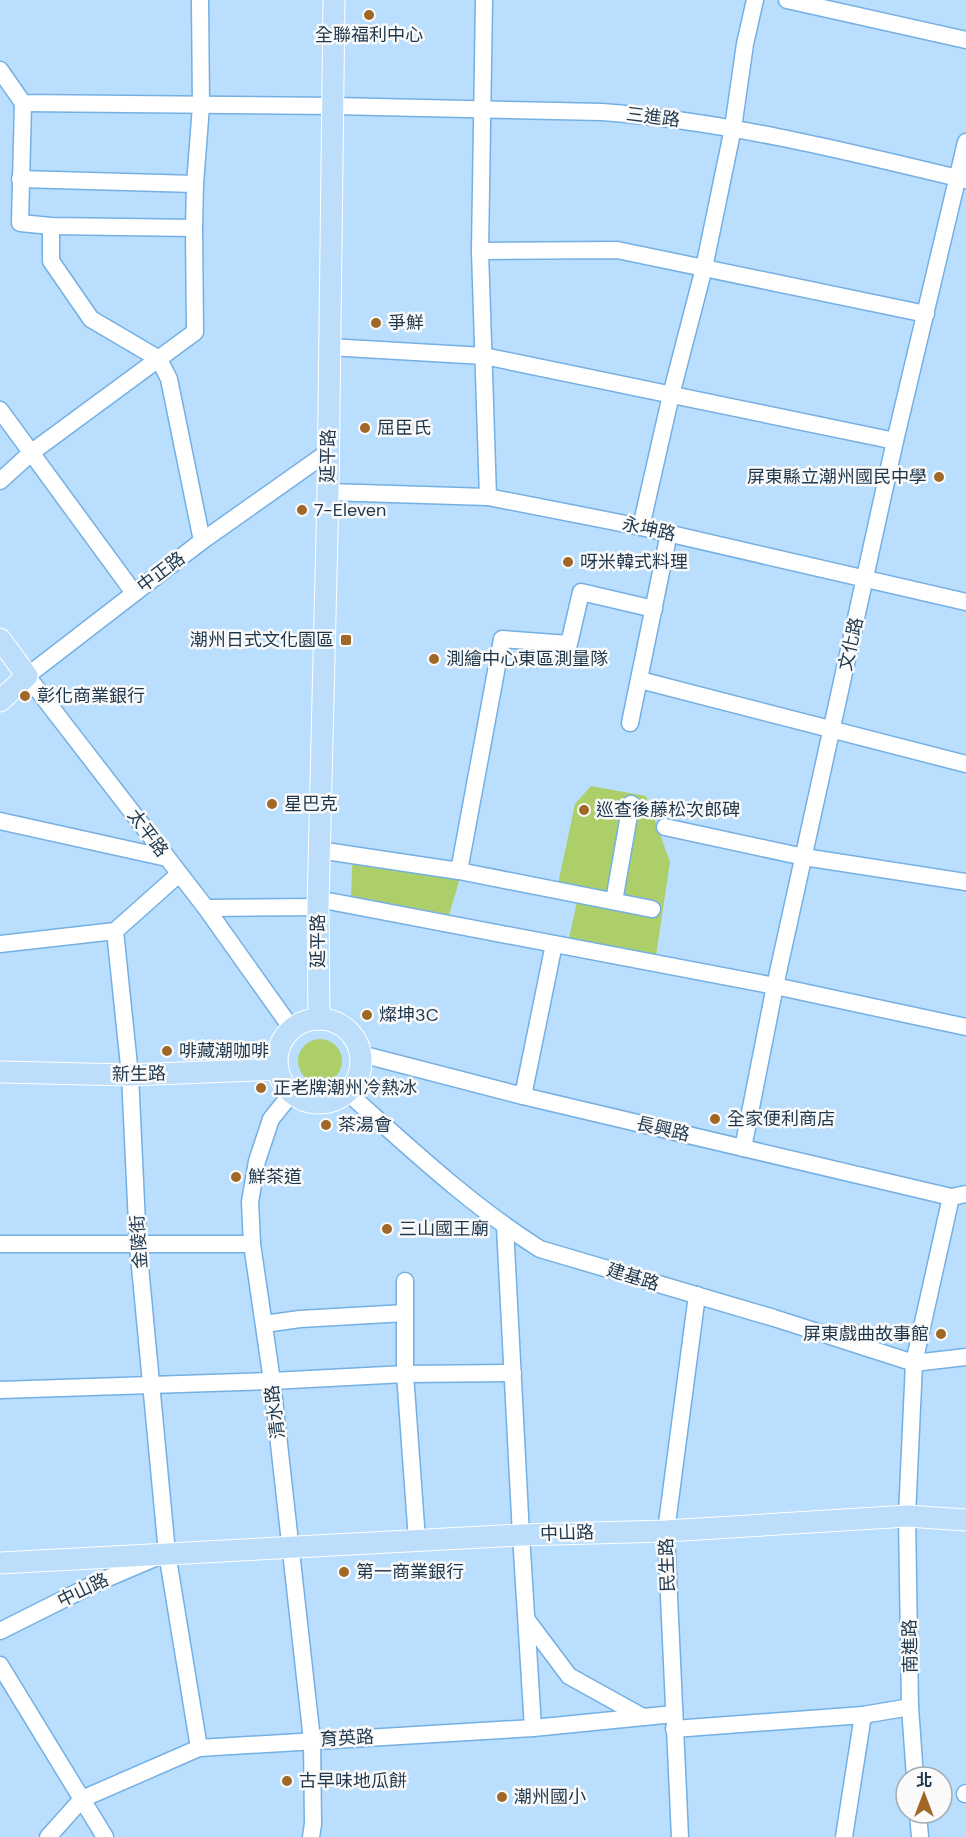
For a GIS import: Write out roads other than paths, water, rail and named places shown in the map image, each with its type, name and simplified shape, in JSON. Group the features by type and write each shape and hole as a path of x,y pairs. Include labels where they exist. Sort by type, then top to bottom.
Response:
{"main road":[{"name":"延平路","path":"319,1019 318,903 328,452 334,0"},
{"name":"太平路","path":"0,639 27,676"},
{"name":"中正路","path":"0,701 27,676"},
{"path":"319,1019 340,1025 350,1032 361,1054 361,1068 356,1082 348,1093 326,1103 302,1100 292,1093 283,1082 278,1069 281,1044 292,1029 307,1021 319,1019"},
{"name":"新生路","path":"0,1072 130,1075 278,1069"},
{"name":"中山路","path":"0,1563 907,1516 966,1520"}],"street":[{"path":"0,481 32,453 195,332 195,184 201,105 200,0"},
{"path":"484,0 480,251 488,497"},
{"path":"641,527 671,395 704,268 733,128 745,45 756,0"},
{"path":"787,0 966,40"},
{"path":"0,70 23,103 20,223 51,226 194,228"},
{"name":"三進路","path":"23,103 334,106 602,112 641,115 733,128 962,179"},
{"name":"文化路","path":"743,1148 775,986 895,441 962,179 966,141"},
{"path":"20,179 195,184"},
{"path":"51,226 51,261 91,318 159,359 169,379 202,541"},
{"path":"480,251 617,250 926,314"},
{"path":"329,348 484,356 895,441"},
{"path":"0,410 134,593"},
{"name":"中正路","path":"27,676 202,541 328,452"},
{"name":"永坤路","path":"327,492 488,497 669,533 966,602"},
{"path":"630,723 669,533"},
{"path":"459,871 502,639 569,644 581,592 654,609"},
{"name":"太平路","path":"27,676 206,908 292,1029"},
{"path":"640,680 966,764"},
{"path":"614,901 631,804"},
{"path":"0,821 167,858"},
{"path":"665,827 804,857 966,882"},
{"path":"320,850 459,871 652,909"},
{"path":"0,945 115,931 179,874"},
{"path":"206,908 318,903 554,944 775,986 966,1027"},
{"name":"金陵街","path":"115,931 130,1075 138,1245 153,1385 167,1553 199,1748"},
{"path":"522,1096 554,944"},
{"name":"長興路","path":"361,1054 522,1096 958,1195"},
{"name":"清水路","path":"292,1093 271,1119 257,1161 250,1202 252,1244 272,1381 312,1740 313,1824 311,1837"},
{"name":"建基路","path":"348,1093 505,1227 540,1249 914,1363 966,1357"},
{"name":"南進路","path":"914,1765 910,1707 907,1516 914,1363 958,1195"},
{"path":"505,1227 533,1728"},
{"path":"0,1244 252,1244"},
{"path":"405,1281 405,1374 417,1540"},
{"name":"民生路","path":"680,1837 666,1530 697,1295"},
{"path":"264,1324 300,1319 405,1313"},
{"path":"0,1390 405,1374 513,1373"},
{"name":"中山路","path":"0,1631 93,1584 167,1553"},
{"path":"528,1620 569,1676 643,1717"},
{"path":"0,1665 105,1837"},
{"name":"育英路","path":"48,1837 82,1799 199,1748 533,1728 643,1717 674,1721 863,1715 910,1707"},
{"path":"844,1837 863,1715"}],"place":[{"name":"全聯福利中心","path":"369,15"},
{"name":"爭鮮","path":"376,323"},
{"name":"屈臣氏","path":"365,428"},
{"name":"屏東縣立潮州國民中學","path":"939,477"},
{"name":"7-Eleven","path":"302,510"},
{"name":"呀米韓式料理","path":"568,562"},
{"name":"潮州日式文化園區","path":"346,640"},
{"name":"測繪中心東區測量隊","path":"434,659"},
{"name":"彰化商業銀行","path":"25,696"},
{"name":"星巴克","path":"272,804"},
{"name":"巡查後藤松次郎碑","path":"584,810"},
{"name":"燦坤3C","path":"367,1015"},
{"name":"啡藏潮咖啡","path":"167,1051"},
{"name":"正老牌潮州冷熱冰","path":"261,1088"},
{"name":"全家便利商店","path":"715,1119"},
{"name":"茶湯會","path":"326,1125"},
{"name":"鮮茶道","path":"236,1177"},
{"name":"三山國王廟","path":"387,1229"},
{"name":"屏東戲曲故事館","path":"941,1334"},
{"name":"第一商業銀行","path":"344,1572"},
{"name":"古早味地瓜餅","path":"287,1781"},
{"name":"潮州國小","path":"502,1797"}]}
